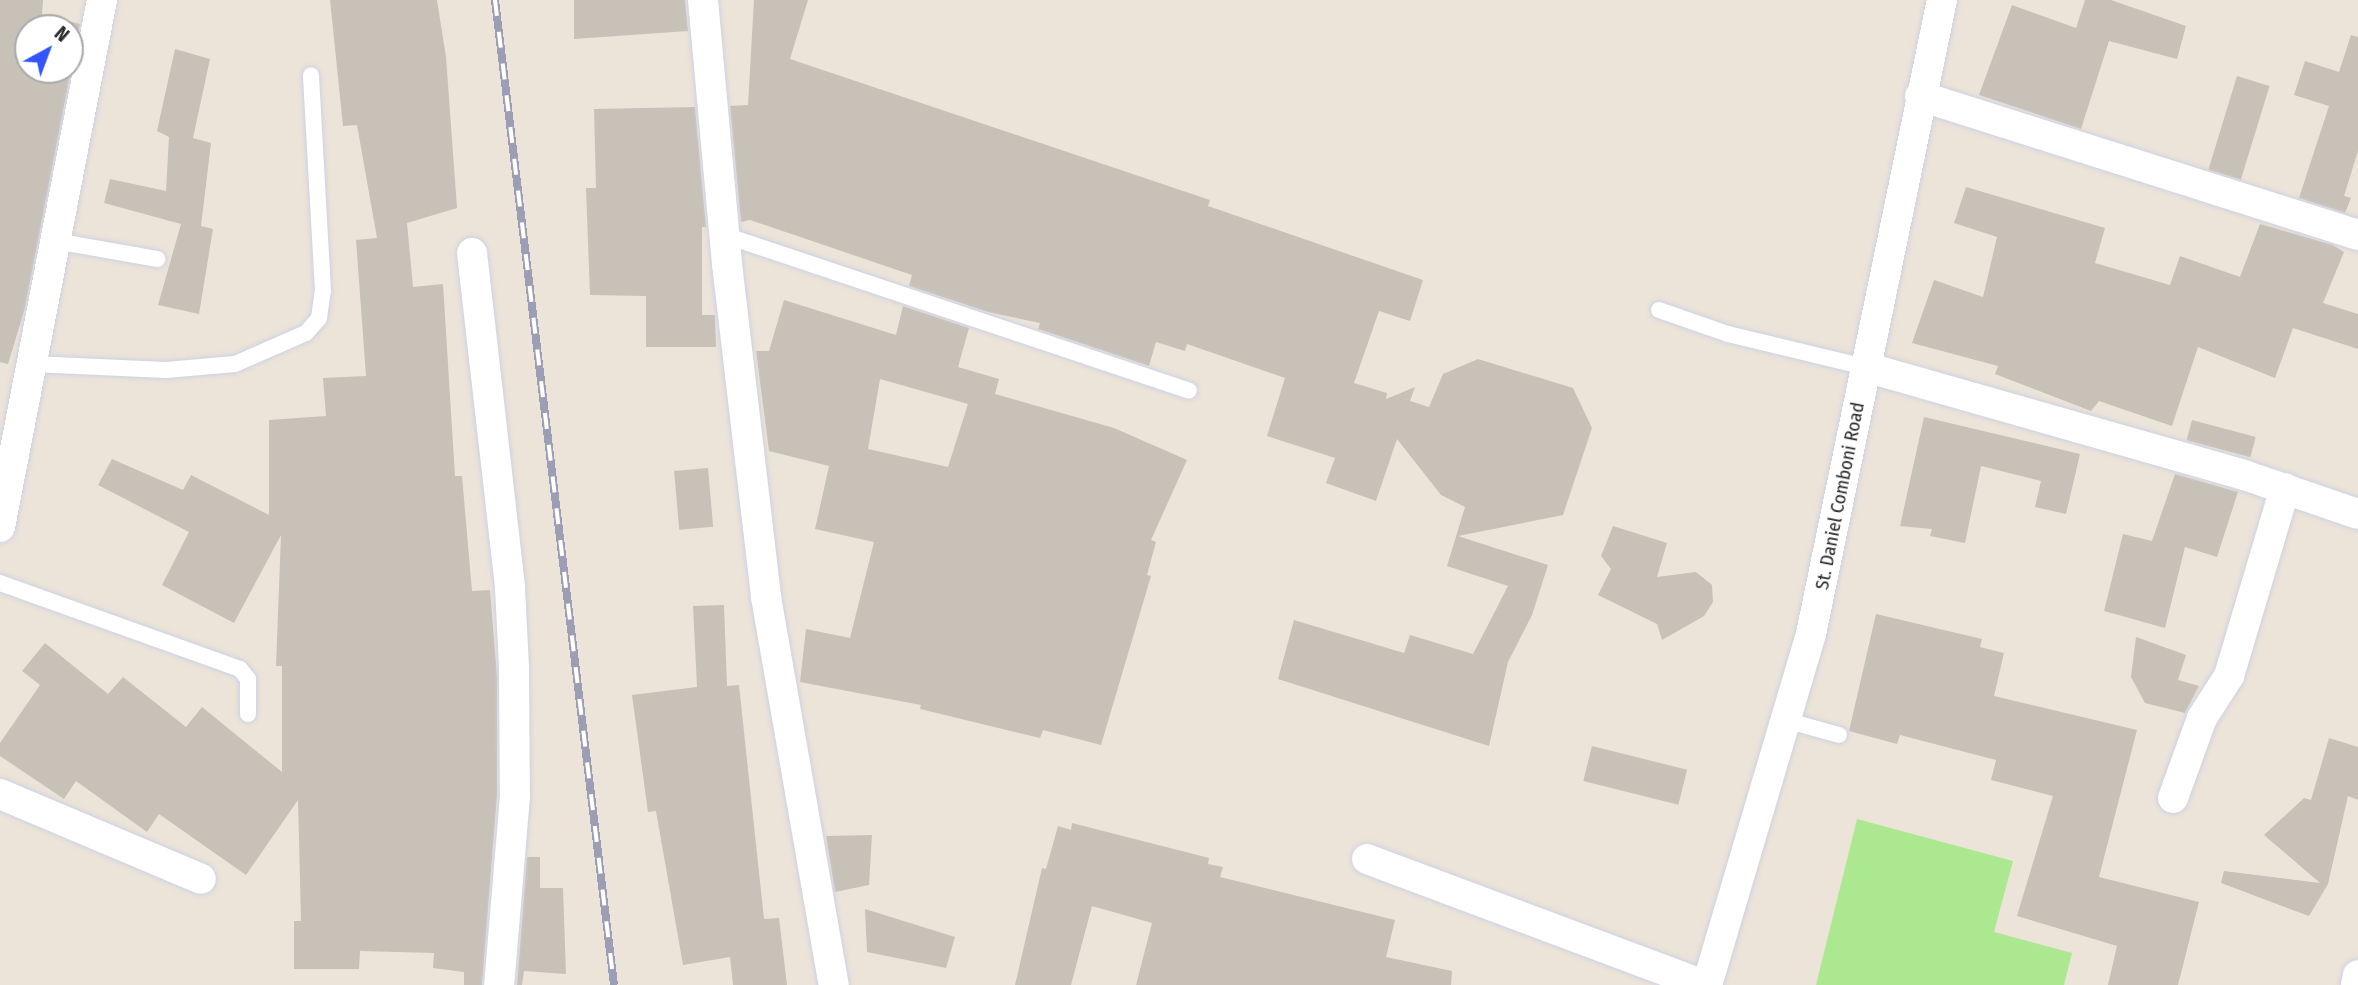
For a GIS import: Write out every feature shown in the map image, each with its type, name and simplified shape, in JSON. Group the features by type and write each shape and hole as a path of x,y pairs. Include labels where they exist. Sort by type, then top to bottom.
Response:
{"street":[{"path":"0,527 102,0"},
{"path":"703,0 766,597 834,985"},
{"name":"St. Daniel Comboni Road","path":"1706,985 1811,634 1920,96 1942,0"},
{"path":"1920,96 2358,235"},
{"path":"472,253 510,588 514,668 515,796 499,985"},
{"path":"1865,367 2285,488 2358,514"},
{"path":"2173,798 2202,718 2229,676 2285,488"},
{"path":"0,794 201,879"},
{"path":"1367,859 1706,985"},
{"path":"2356,985 2358,975"}],"lane":[{"path":"32,364 166,370 235,364 306,333 319,318 323,292 311,75"},
{"path":"727,236 1189,391"},
{"path":"55,241 157,260"},
{"path":"1660,310 1728,334 1865,367"},
{"path":"0,583 240,669 248,679 248,714"},
{"path":"1785,720 1839,735"}],"green space":[{"path":"1857,819 2013,861 1994,932 2072,953 2064,985 1816,985"}],"building":[{"path":"0,0 43,0 42,14 14,14 14,84 68,84 25,308 8,364 0,362"},
{"path":"330,0 437,0 446,57 457,208 407,223 413,287 443,284 455,476 462,476 472,591 490,590 497,677 497,795 482,985 464,985 464,972 433,968 434,953 360,951 359,969 294,969 294,921 301,921 298,800 246,875 159,814 147,832 76,781 64,799 0,756 0,743 40,685 22,671 45,643 108,694 123,677 186,727 202,707 282,772 282,666 276,666 281,535 234,623 162,585 189,532 98,485 112,459 183,490 191,475 269,515 269,420 326,416 323,378 366,376 356,240 377,238 357,125 343,126"},
{"path":"574,0 685,0 688,31 574,39"},
{"path":"754,0 808,0 790,59 1210,200 1208,206 1423,280 1410,321 1379,311 1354,383 1387,393 1386,399 1415,387 1410,401 1429,407 1443,374 1478,359 1573,388 1592,428 1563,515 1458,536 1548,565 1532,615 1508,662 1489,746 1278,679 1294,620 1404,653 1410,635 1473,654 1508,586 1447,566 1465,507 1441,495 1397,439 1376,501 1326,483 1335,458 1267,436 1285,378 1187,344 1185,351 1156,342 1149,366 1038,329 1040,323 988,312 909,286 912,275 750,220 741,222 730,106 748,105"},
{"path":"2085,0 2111,0 2186,26 2177,59 2109,41 2081,129 1979,95 2012,5 2076,28"},
{"path":"2351,35 2358,37 2358,151 2344,196 2351,198 2345,213 2299,198 2329,106 2294,95 2305,61 2339,72"},
{"path":"175,49 210,59 193,138 211,143 201,226 213,229 199,314 158,305 181,224 104,203 110,179 166,191 169,137 157,131"},
{"path":"2237,76 2270,86 2241,180 2208,170"},
{"path":"695,107 706,227 702,227 702,315 715,315 716,347 646,347 646,296 590,295 586,188 596,188 594,109"},
{"path":"1966,187 2105,228 2095,263 2170,285 2180,256 2240,277 2260,224 2333,245 2344,252 2323,303 2358,314 2358,349 2293,328 2275,378 2198,347 2172,426 2099,401 2091,411 1995,374 1998,366 1912,343 1934,280 1983,297 1997,237 1954,223"},
{"path":"784,300 896,335 903,306 969,328 958,367 999,379 995,394 1114,428 1187,460 1151,540 1156,542 1147,575 1151,576 1101,745 1043,730 1040,738 920,709 921,705 800,682 806,629 850,638 874,542 815,529 829,466 769,451 756,351 769,351","holes":["880,379 968,404 948,467 868,449"]},
{"path":"1924,417 2080,454 2066,514 2035,507 2041,481 1981,466 1965,543 1930,536 1932,529 1900,526"},
{"path":"2192,420 2256,437 2250,457 2187,440"},
{"path":"708,468 713,527 679,530 674,471"},
{"path":"2175,474 2238,492 2217,557 2185,547 2165,628 2104,611 2123,534 2152,541"},
{"path":"1613,526 1667,543 1657,577 1696,572 1712,585 1713,602 1704,616 1662,640 1657,624 1598,595 1611,569 1601,556"},
{"path":"724,605 727,686 739,685 764,919 779,918 787,985 733,985 730,957 683,965 656,811 648,812 632,695 697,687 693,606"},
{"path":"1876,614 1982,639 1980,647 2004,653 1994,696 2137,730 2099,877 2199,902 2178,985 2108,985 2117,946 2017,916 2053,796 1991,780 1996,760 1900,735 1897,744 1849,731"},
{"path":"2136,637 2186,655 2178,680 2199,686 2185,713 2145,703 2131,677"},
{"path":"2329,738 2358,747 2358,800 2348,796 2328,884 2309,916 2221,883 2224,871 2320,883 2264,835 2304,798 2311,800"},
{"path":"1592,746 1687,770 1678,805 1583,781"},
{"path":"1072,823 1209,858 1208,864 1223,867 1220,877 1395,920 1386,957 1452,971 1451,985 1136,985 1152,923 1092,906 1071,985 1015,985 1042,868 1046,869 1058,826 1071,830"},
{"path":"872,835 869,885 835,892 826,836"},
{"path":"527,857 540,857 540,888 563,888 566,974 524,971 522,985 517,985"},
{"path":"865,909 955,937 946,968 867,952"}],"railway":[{"path":"495,0 614,985"}]}
